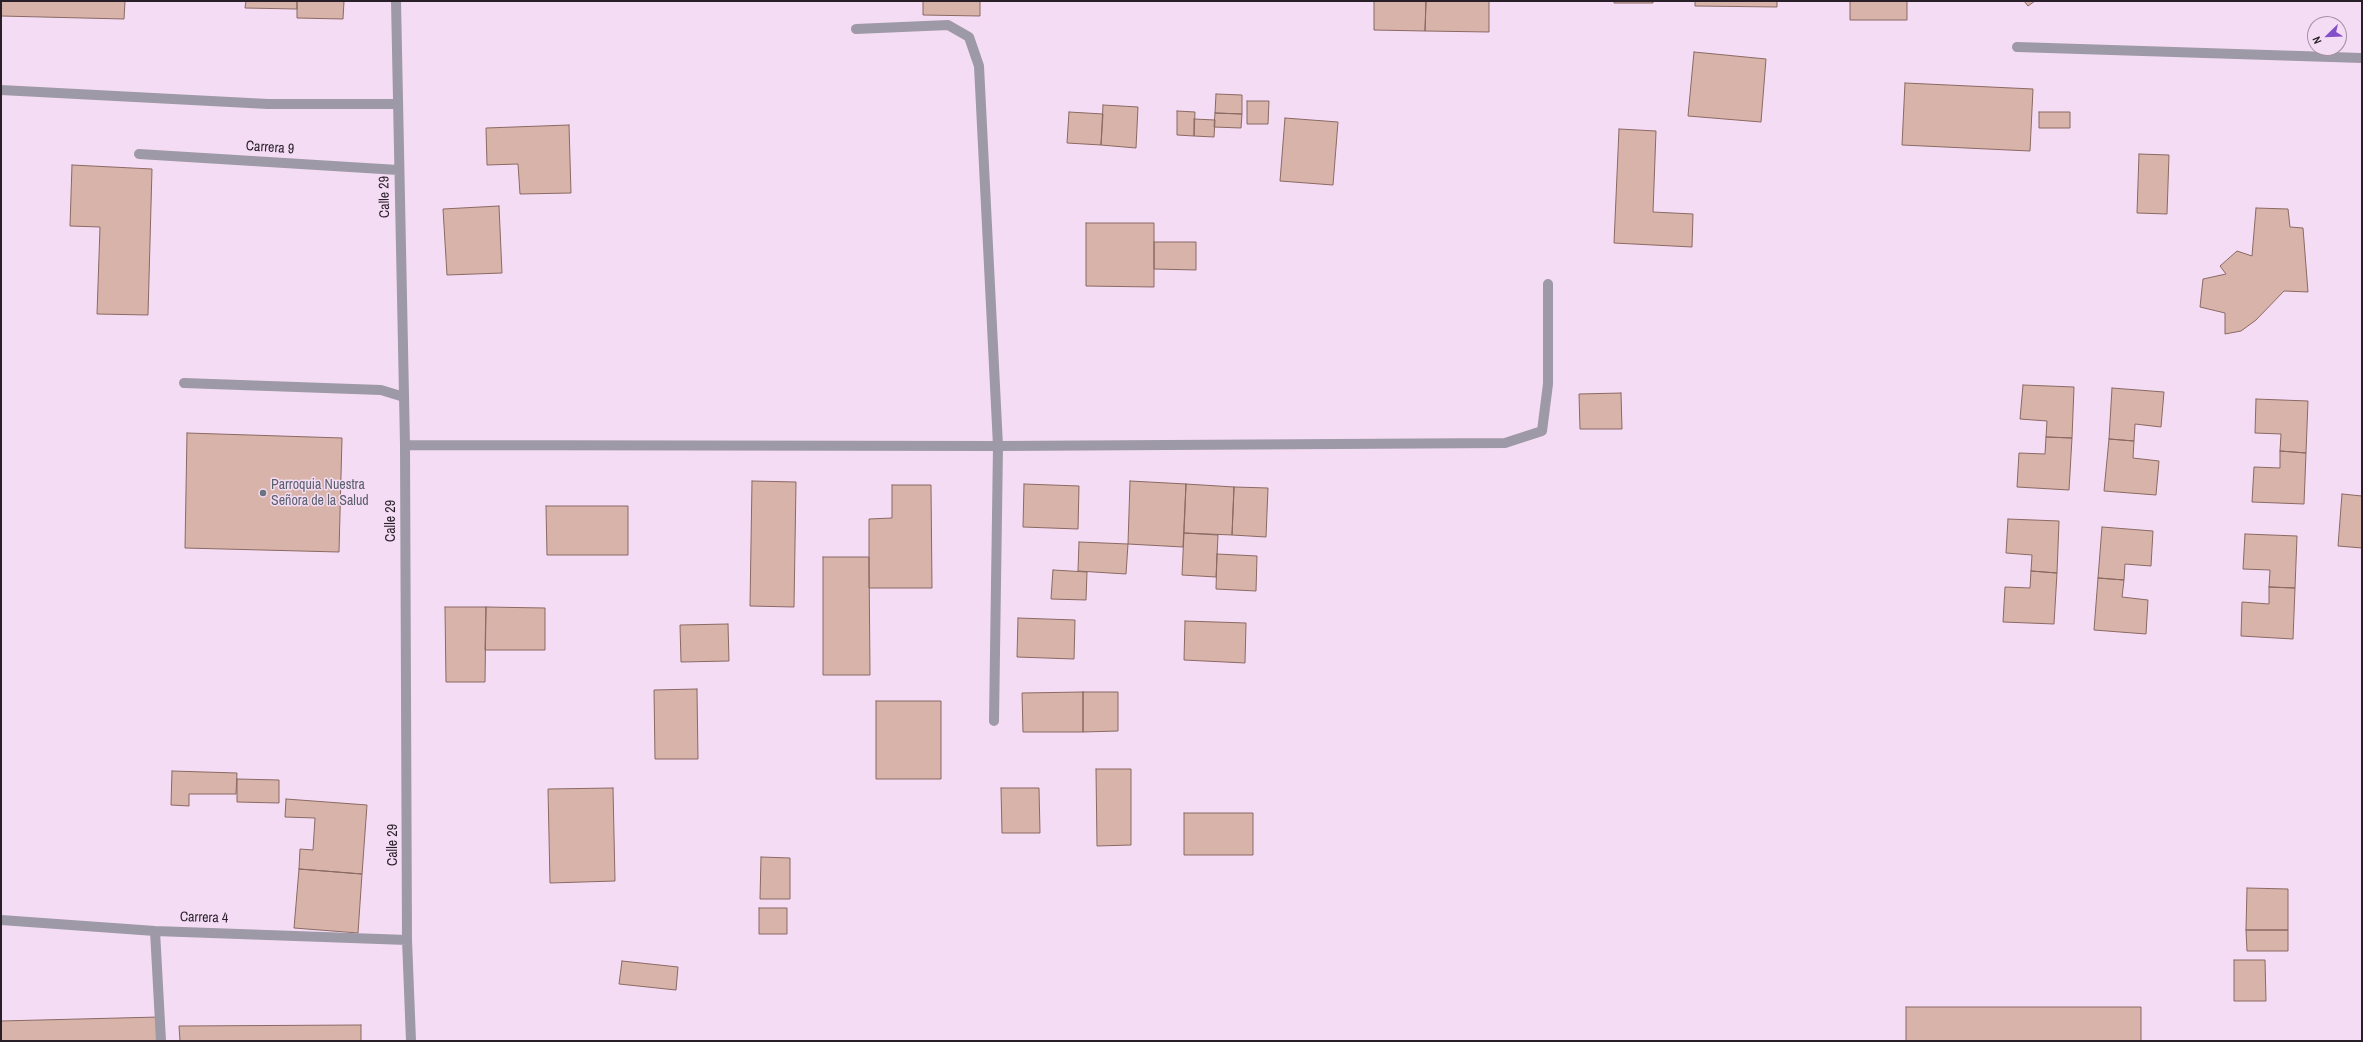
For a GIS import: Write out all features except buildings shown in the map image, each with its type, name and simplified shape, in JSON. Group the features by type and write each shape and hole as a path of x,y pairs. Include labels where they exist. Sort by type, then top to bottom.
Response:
{"street":[{"name":"Calle 29","path":"396,1 398,170 405,445 407,940 412,1041"},
{"path":"856,29 948,25 969,37 979,66 998,446 994,721"},
{"path":"2017,47 2362,58"},
{"path":"1,90 268,104 397,104"},
{"name":"Carrera 9","path":"140,154 398,170"},
{"path":"405,445 998,446 1505,443 1542,431 1548,384 1548,284"},
{"path":"184,383 381,390 404,397"},
{"name":"Carrera 4","path":"1,920 155,931 407,940"},
{"path":"155,931 161,1041"}],"place":[{"name":"Parroquia Nuestra Señora de la Salud","path":"263,493"}]}
